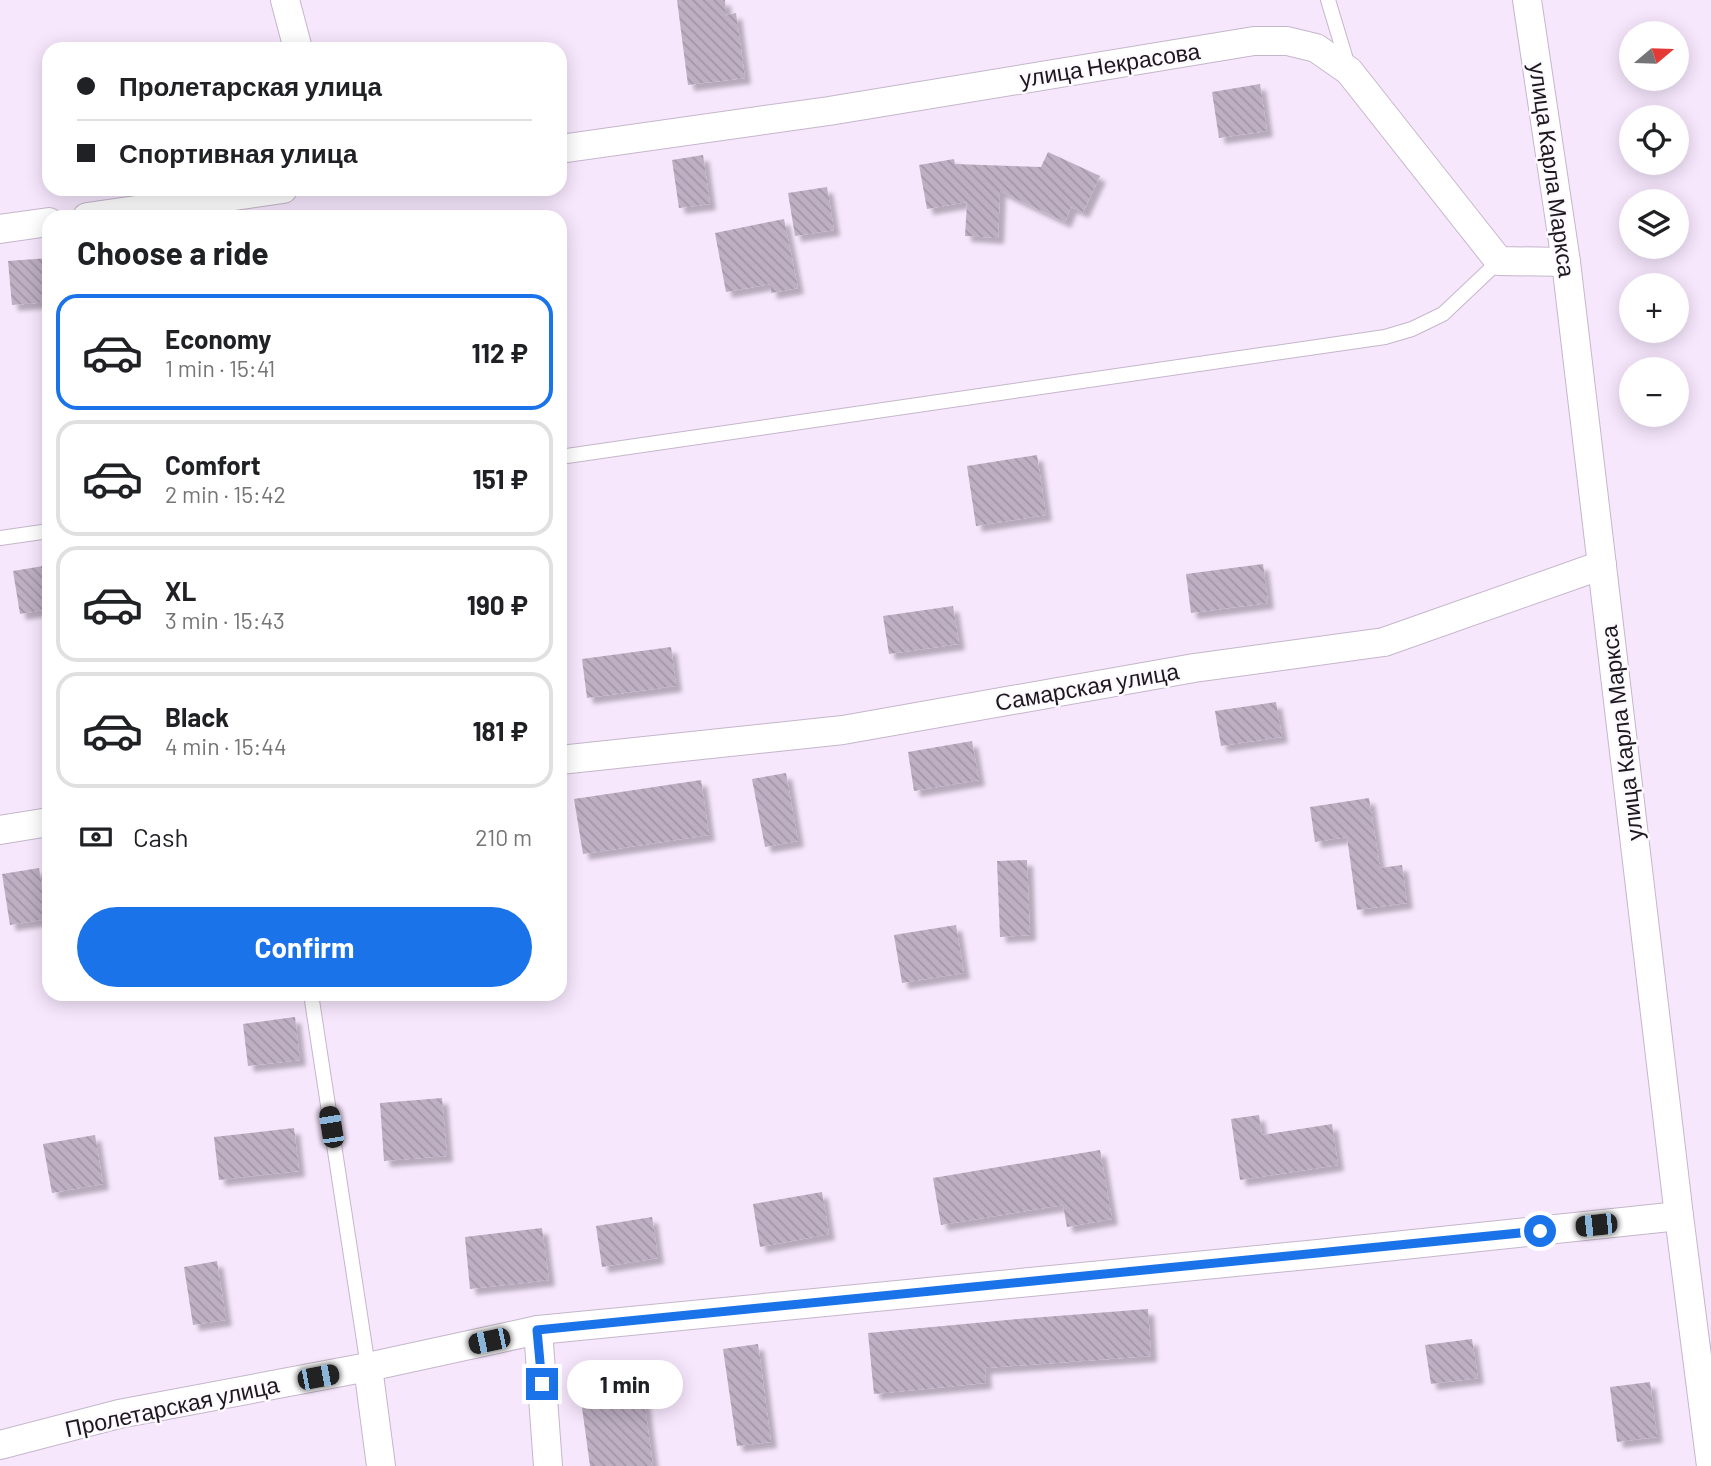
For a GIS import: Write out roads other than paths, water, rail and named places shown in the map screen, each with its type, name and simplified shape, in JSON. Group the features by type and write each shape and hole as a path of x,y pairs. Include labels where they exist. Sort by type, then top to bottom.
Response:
{"street":[{"path":"285,0 296,42"},
{"name":"улица Карла Маркса","path":"1527,0 1566,261 1711,1466"},
{"name":"улица Некрасова","path":"567,148 829,111 1254,41 1287,41 1316,48 1349,71 1499,261"},
{"path":"136,210 234,196"},
{"path":"0,229 42,223"},
{"path":"1499,261 1566,261"},
{"name":"Самарская улица","path":"567,759 843,730 1194,668 1384,642 1602,565"},
{"path":"0,830 42,823"},
{"name":"Пролетарская улица","path":"0,1445 119,1414 368,1367 537,1330 1679,1216"},
{"path":"537,1330 548,1466"},
{"path":"368,1367 381,1466"}],"lane":[{"path":"1328,0 1349,71"},
{"path":"567,456 1385,337 1412,329 1443,314 1499,261"},
{"path":"0,538 42,532"},
{"path":"312,1001 368,1367"}]}
